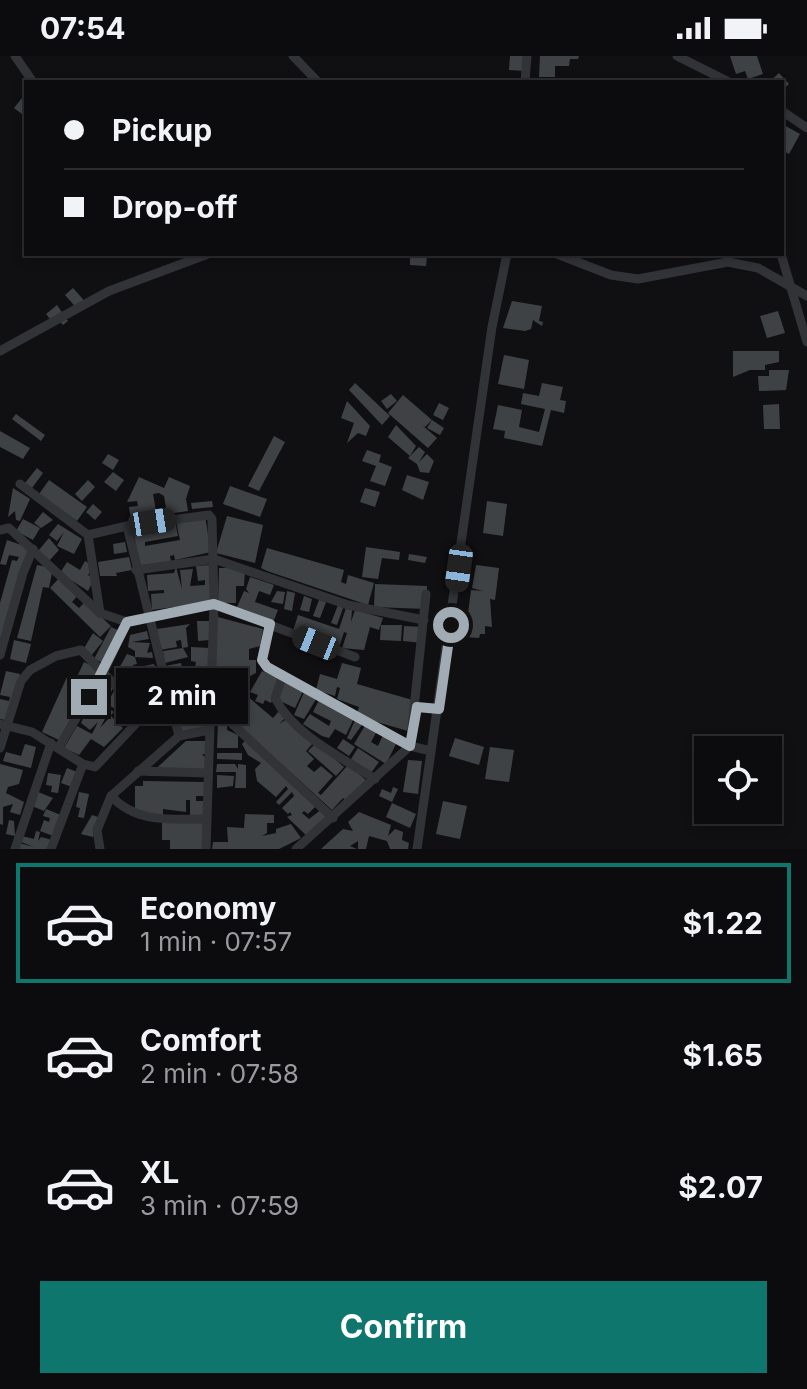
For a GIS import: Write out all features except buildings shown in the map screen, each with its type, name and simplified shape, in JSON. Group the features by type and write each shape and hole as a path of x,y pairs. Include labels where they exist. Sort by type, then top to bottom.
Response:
{"street":[{"path":"15,56 32,80"},
{"path":"293,56 316,80"},
{"path":"525,80 527,56"},
{"path":"677,56 710,78"},
{"path":"784,112 807,128"},
{"path":"0,351 109,291 203,256"},
{"path":"417,849 490,343 507,256"},
{"path":"562,256 611,275 638,279 728,262 758,268 807,296"},
{"path":"782,256 807,342"},
{"path":"20,484 88,535 100,613"},
{"path":"88,535 127,526 209,515 212,519 214,604 206,849"},
{"path":"127,526 179,736"},
{"path":"0,530 9,528 100,613 127,622 214,604 355,657"},
{"path":"0,655 33,549"},
{"path":"136,570 214,559 348,605 424,620"},
{"path":"296,849 410,746 417,707 426,594"},
{"path":"15,849 55,745 104,671 127,622"},
{"path":"270,624 262,662 410,746 431,751"},
{"path":"0,748 4,724 21,681 30,670 75,650 89,656 144,715 95,767 83,764 55,745 4,724"},
{"path":"283,675 275,698 282,709 310,736 375,779"},
{"path":"210,703 333,818"},
{"path":"417,707 439,709"},
{"path":"100,849 97,830 111,796 179,736 209,730"},
{"path":"51,849 83,764"},
{"path":"138,771 208,773"},
{"path":"111,796 128,810 145,818 207,819"}],"route":[{"path":"89,697 127,622 214,604 270,624 262,660 267,667 410,746 417,707 439,709 451,625"}]}
